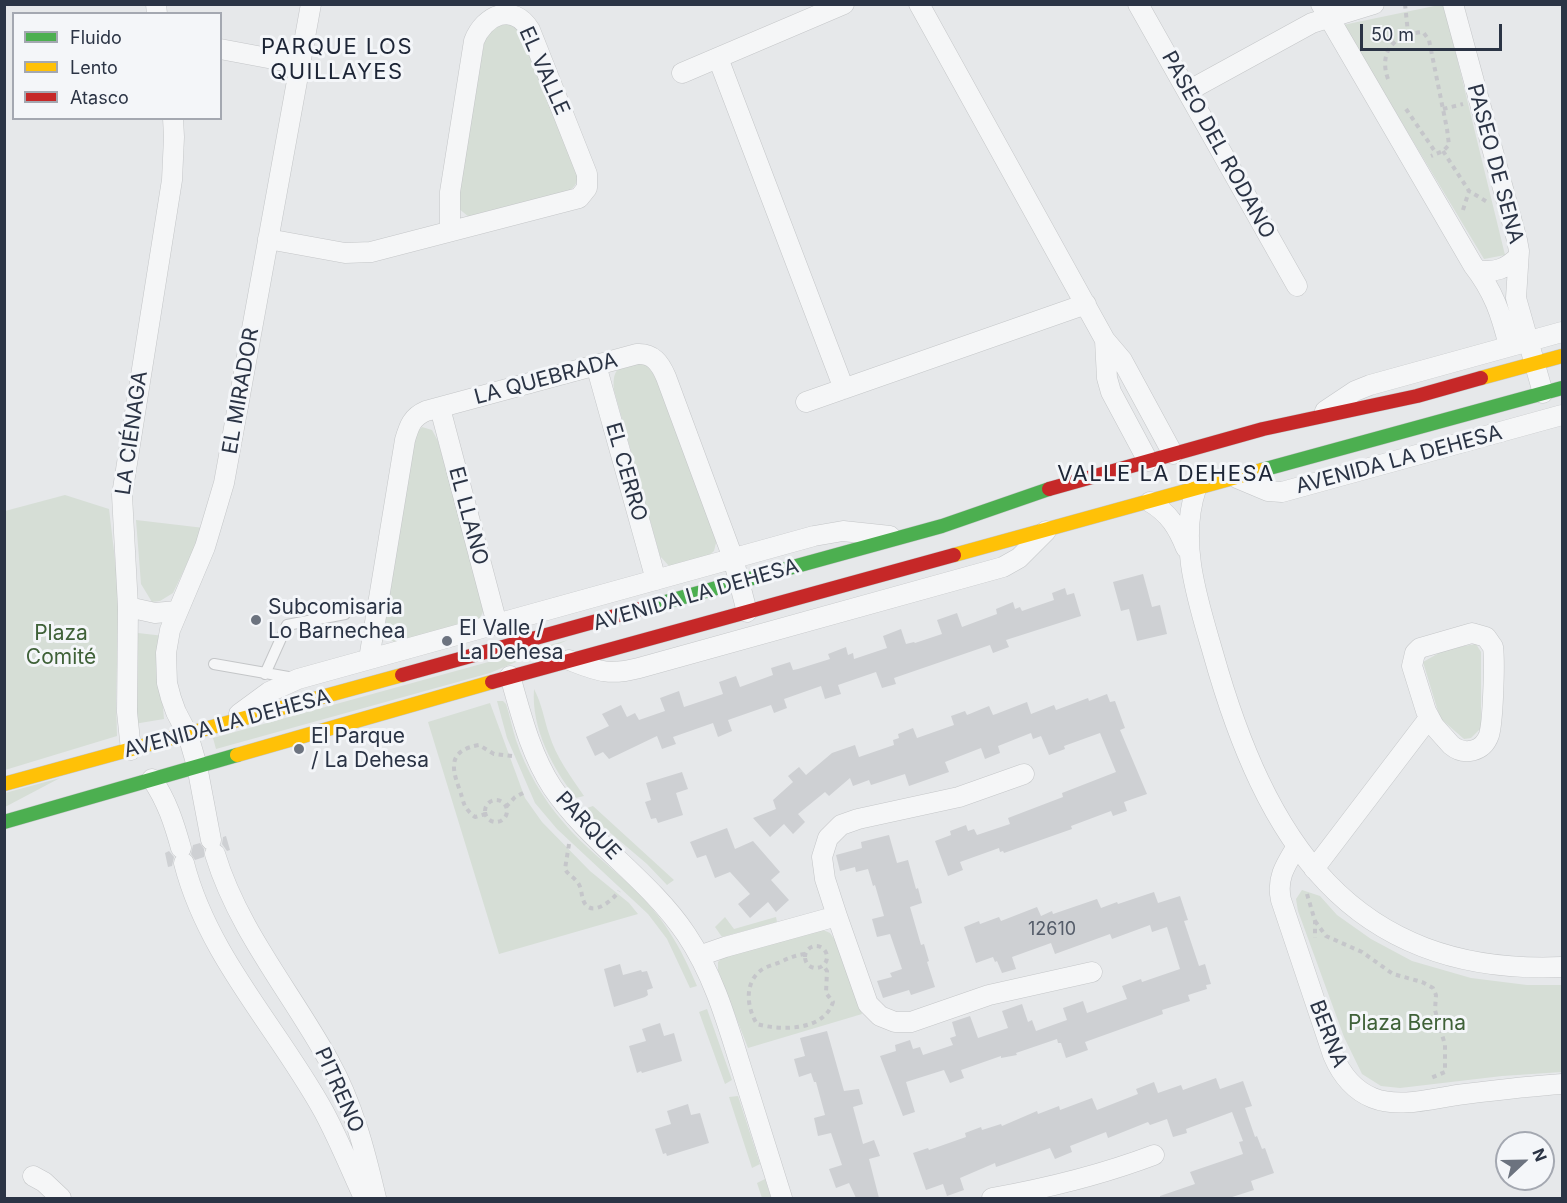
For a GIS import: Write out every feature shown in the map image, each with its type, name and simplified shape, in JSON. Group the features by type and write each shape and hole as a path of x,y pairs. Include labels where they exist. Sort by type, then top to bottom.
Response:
{"street":[{"name":"EL MIRADOR","path":"197,766 189,735 176,712 167,683 166,653 170,630 205,547 224,483 311,4"},
{"path":"682,73 843,4"},
{"path":"919,4 1105,340 1122,360 1173,454"},
{"name":"PASEO DEL RODANO","path":"1138,4 1297,286"},
{"path":"1188,91 1296,31 1324,11 1374,4"},
{"name":"PASEO DE SENA","path":"1453,4 1517,240 1516,298 1519,344"},
{"name":"PASEO DE SENA","path":"1324,11 1519,344 1535,364 1543,393"},
{"name":"EL VALLE","path":"268,239 356,253 384,249 579,198 589,182 585,167 530,30 526,23 515,15 508,14 492,18 481,27 474,41 450,192 450,231"},
{"path":"222,49 300,64"},
{"path":"718,58 844,389"},
{"name":"LA CIÉNAGA","path":"131,750 127,712 128,607 122,495 172,180 173,120"},
{"path":"1477,270 1499,270 1512,263 1518,256"},
{"path":"806,402 1086,304"},
{"name":"AVENIDA LA DEHESA","path":"1316,419 1339,401 1370,384 1563,332"},
{"path":"1105,340 1107,378 1111,392 1148,461"},
{"name":"LA QUEBRADA","path":"369,659 408,430 414,418 440,408 636,354 645,354 656,360 662,367 733,558 747,612"},
{"name":"AVENIDA LA DEHESA","path":"4,822 510,676 1196,489 1263,429 1417,396 1563,356"},
{"name":"EL CERRO","path":"596,365 656,580"},
{"name":"AVENIDA LA DEHESA","path":"4,784 189,735 942,526 1034,493 1173,454 1227,463 1563,388"},
{"name":"EL LLANO","path":"440,408 497,624"},
{"name":"AVENIDA LA DEHESA","path":"1227,463 1268,491 1282,492 1563,415"},
{"path":"1110,471 1107,492 1118,510"},
{"path":"1196,489 1190,513 1190,556 1205,628 1235,723 1262,786 1297,846 1314,869 1325,882 1358,911 1394,934 1419,946 1473,961 1563,967"},
{"path":"1150,502 1172,520 1190,556"},
{"name":"AVENIDA LA DEHESA","path":"569,660 607,673 639,668 1003,567 1018,558 1047,530"},
{"path":"225,724 269,692 298,679 733,558 829,533 856,531 902,537"},
{"path":"128,607 155,613 177,611"},
{"path":"1479,634 1486,637 1491,641 1494,654 1491,727 1487,739 1473,751 1461,751 1451,745 1429,718 1413,666 1415,653 1426,645 1464,635 1479,634"},
{"name":"PARQUE","path":"510,676 533,751 552,787 573,813 672,914 699,957 722,1006 782,1198"},
{"path":"1314,869 1429,718"},
{"name":"PITRENO","path":"197,766 221,876 235,907 329,1062 347,1099 364,1150 376,1198"},
{"path":"1024,774 959,797 858,819 841,825 828,838 822,857 825,879 837,916 868,1004 880,1016 895,1022 910,1022 989,995 1092,972"},
{"name":"PITRENO","path":"152,779 161,791 171,814 198,908 208,928 324,1112 364,1198"},
{"name":"BERNA","path":"1297,846 1281,874 1279,891 1281,900 1337,1066 1351,1084 1373,1098 1397,1102 1563,1084"},
{"path":"699,957 725,947 837,916"},
{"path":"258,1008 271,1009 277,1006 284,996 285,989"},
{"path":"992,1198 1064,1184 1154,1155"},
{"path":"33,1176 44,1182 61,1198"}],"lane":[{"path":"265,674 287,625 345,614"},
{"path":"214,664 298,679"}],"path":[{"path":"1405,4 1408,33"},
{"path":"1390,85 1384,67 1389,47 1408,33 1423,32 1429,40 1449,145 1443,151 1436,153 1403,105"},
{"path":"1443,151 1468,191 1487,204 1507,202"},
{"path":"486,814 475,817 466,810 454,777 454,759 461,751 470,746 479,745 494,754 512,756"},
{"path":"506,807 515,797 525,792"},
{"path":"492,802 502,802 506,807 507,814 500,822 490,820 486,814 486,807 492,802"},
{"path":"568,844 564,869 578,883 584,903 595,908 612,901 619,891"},
{"path":"1307,894 1315,921 1315,943"},
{"path":"1315,921 1326,936 1362,952 1393,974 1422,982 1433,988 1436,995 1435,1010 1445,1045 1444,1072 1429,1079"},
{"path":"805,954 810,966 817,968 823,965 826,955 819,947 812,947 805,954 761,970 751,982 748,1000 750,1017 757,1024 769,1028 790,1027 823,1018 830,1011 833,1002 826,993 827,971 823,965"}],"green space":[{"path":"1444,5 1505,255 1484,259 1343,25"},
{"path":"507,24 513,25 521,33 576,172 577,181 575,186 567,192 469,217 458,208 457,193 484,44 493,30"},
{"path":"641,363 655,373 717,539 714,551 706,558 675,566 669,566 660,556 614,390 614,376 619,369"},
{"path":"422,427 432,430 438,441 483,593 483,612 479,620 397,644 388,638 385,627 413,437"},
{"name":"Plaza Comité","path":"65,495 109,509 119,594 117,736 5,770 5,511"},
{"path":"136,520 204,528 173,593 160,601 152,602 141,584"},
{"path":"138,633 164,636 159,661 164,719 134,724"},
{"path":"568,640 490,673 216,749 213,738"},
{"path":"1476,644 1481,652 1481,728 1471,738 1464,739 1440,718 1423,662 1446,649"},
{"path":"534,689 556,751 584,796 576,798 559,774 545,747 536,718"},
{"path":"497,701 503,701 506,704 525,762 549,804 580,840 652,908 677,945 697,986 690,988 667,939 648,914 557,829 535,803 507,738"},
{"path":"490,703 525,798 542,822 590,871 629,903 638,914 499,954 428,722"},
{"path":"60,778 5,807 5,793"},
{"path":"593,806 674,880 667,885 647,864 594,819 587,808"},
{"name":"Plaza Berna","path":"1302,890 1320,896 1337,915 1371,939 1412,961 1471,978 1527,985 1562,985 1562,1072 1502,1076 1400,1088 1381,1086 1362,1074 1344,1037 1298,911 1296,899"},
{"path":"725,917 734,929 776,917 777,922 722,937 715,927"},
{"path":"821,929 830,933 838,944 862,1014 748,1048 718,971 718,962 722,958"},
{"path":"707,1009 732,1080 725,1084 699,1012"},
{"path":"738,1096 760,1164 752,1168 729,1097"},
{"path":"765,1179 771,1198 762,1198 757,1183"}],"building":[{"path":"1143,574 1152,607 1160,605 1167,634 1137,641 1129,609 1121,611 1113,582"},
{"path":"1065,588 1067,595 1074,593 1081,616 1006,640 1009,647 993,653 990,645 894,678 896,684 882,688 876,672 838,685 841,694 825,699 821,686 784,699 787,708 774,713 771,705 728,720 732,731 718,737 713,723 673,737 676,744 662,749 657,736 609,759 603,752 595,756 586,737 609,726 602,714 621,705 627,717 635,713 639,720 665,711 660,698 679,691 684,707 723,694 719,682 736,676 740,687 773,675 771,668 790,662 793,670 798,669 830,659 828,654 846,647 848,655 853,653 854,659 887,648 883,636 901,629 906,644 915,643 942,634 937,620 957,613 962,627 997,614 996,609 1013,602 1015,609 1020,607 1022,611 1054,600 1052,593"},
{"path":"1107,694 1110,702 1115,701 1125,728 1120,730 1147,794 1124,802 1127,811 1113,816 1111,811 1071,826 1072,829 1004,853 1000,852 999,848 960,862 963,870 948,876 935,841 951,835 950,831 966,825 968,831 974,829 977,835 1010,824 1008,818 1063,797 1062,793 1116,772 1100,733 1064,746 1065,749 1049,755 1041,736 1033,739 1031,733 998,746 1000,753 985,759 981,748 945,762 949,772 909,786 905,774 871,785 869,780 853,786 850,778 829,796 825,792 798,814 805,822 793,834 784,824 770,837 753,818 776,809 773,800 793,782 788,776 799,767 806,775 832,753 855,745 859,757 894,745 893,740 899,738 898,734 913,728 917,738 954,725 951,716 965,711 967,715 989,706 993,715 1027,702 1031,714 1054,705 1056,710 1088,698 1089,701"},
{"path":"682,772 688,789 676,793 683,815 658,823 656,818 651,819 645,802 651,800 646,783"},
{"path":"727,828 735,849 753,841 780,872 771,880 789,900 776,912 768,902 750,918 738,904 750,894 730,872 715,878 706,855 697,858 690,842"},
{"path":"889,835 897,863 908,860 916,889 918,888 922,903 910,907 921,945 924,944 935,987 911,995 909,990 883,998 877,981 892,977 890,973 902,969 890,934 877,937 872,919 884,916 875,885 873,886 868,869 856,872 855,867 840,871 836,855 862,848 861,842"},
{"path":"226,836 230,850 227,851 222,844 223,837"},
{"path":"200,843 204,849 204,857 195,860 191,854 193,845"},
{"path":"169,851 174,857 172,866 168,867 165,853"},
{"path":"1154,892 1158,903 1180,896 1188,920 1184,921 1199,966 1205,964 1211,984 1206,985 1207,989 1188,995 1190,1001 1162,1010 1163,1014 1085,1042 1088,1050 1066,1058 1061,1043 1058,1043 1057,1039 1016,1053 1017,1055 1001,1058 1001,1056 961,1070 964,1078 950,1083 944,1070 906,1082 915,1112 903,1116 880,1056 896,1051 895,1045 910,1040 913,1049 920,1047 923,1055 953,1045 950,1038 956,1036 952,1022 970,1016 978,1038 1008,1028 1002,1011 1022,1004 1028,1022 1032,1020 1036,1031 1067,1020 1063,1008 1083,1001 1087,1013 1127,999 1122,986 1180,969 1167,927 1152,932 1150,925 1112,939 1110,934 1055,954 1051,943 1012,957 1016,969 1002,973 993,957 976,963 964,927 999,917 1001,921 1037,907 1041,916 1097,899 1101,908"},
{"path":"620,964 623,975 641,970 642,972 647,971 653,988 647,990 648,995 645,997 614,1007 604,969"},
{"path":"660,1023 664,1036 674,1033 682,1061 637,1073 629,1046 646,1041 642,1029"},
{"path":"827,1031 844,1091 859,1089 863,1104 853,1107 863,1144 874,1140 880,1156 869,1159 879,1198 856,1198 849,1183 836,1188 829,1169 842,1165 831,1133 818,1136 814,1118 825,1115 816,1082 811,1073 799,1077 794,1059 805,1056 800,1038"},
{"path":"1216,1078 1220,1089 1243,1081 1252,1106 1245,1108 1255,1137 1257,1136 1262,1149 1265,1148 1274,1173 1251,1181 1254,1190 1229,1198 1160,1198 1160,1196 1195,1184 1190,1172 1243,1154 1239,1142 1243,1141 1232,1112 1186,1129 1187,1133 1173,1137 1167,1119 1150,1125 1148,1122 1108,1138 1106,1132 1070,1146 1072,1152 1055,1159 1050,1148 996,1167 995,1163 960,1178 964,1190 947,1196 943,1184 926,1190 913,1153 966,1137 965,1133 981,1127 982,1130 1001,1124 1002,1126 1037,1111 1038,1114 1059,1106 1060,1110 1092,1098 1097,1110 1138,1094 1136,1089 1154,1082 1158,1093 1181,1085 1183,1090"},
{"path":"688,1104 691,1115 700,1113 709,1143 667,1156 666,1153 663,1154 655,1129 671,1124 667,1111"}],"traffic: fast":[{"path":"1262,470 1562,388"},
{"path":"651,606 942,526 1049,489"},
{"path":"4,822 237,755"}],"traffic: slow":[{"path":"1481,378 1562,356"},
{"path":"954,555 1262,470"},
{"path":"4,784 402,675"},
{"path":"237,755 492,682"}],"traffic: jam":[{"path":"1049,489 1263,429 1417,396 1481,378"},
{"path":"492,682 954,555"},
{"path":"402,675 651,606"}],"place":[{"name":"Subcomisaria Lo Barnechea","path":"256,620"},
{"name":"El Valle / La Dehesa","path":"447,641"},
{"name":"El Parque / La Dehesa","path":"299,749"}],"district":[{"name":"PARQUE LOS QUILLAYES","path":"337,60"},
{"name":"VALLE LA DEHESA","path":"1166,474"}]}
